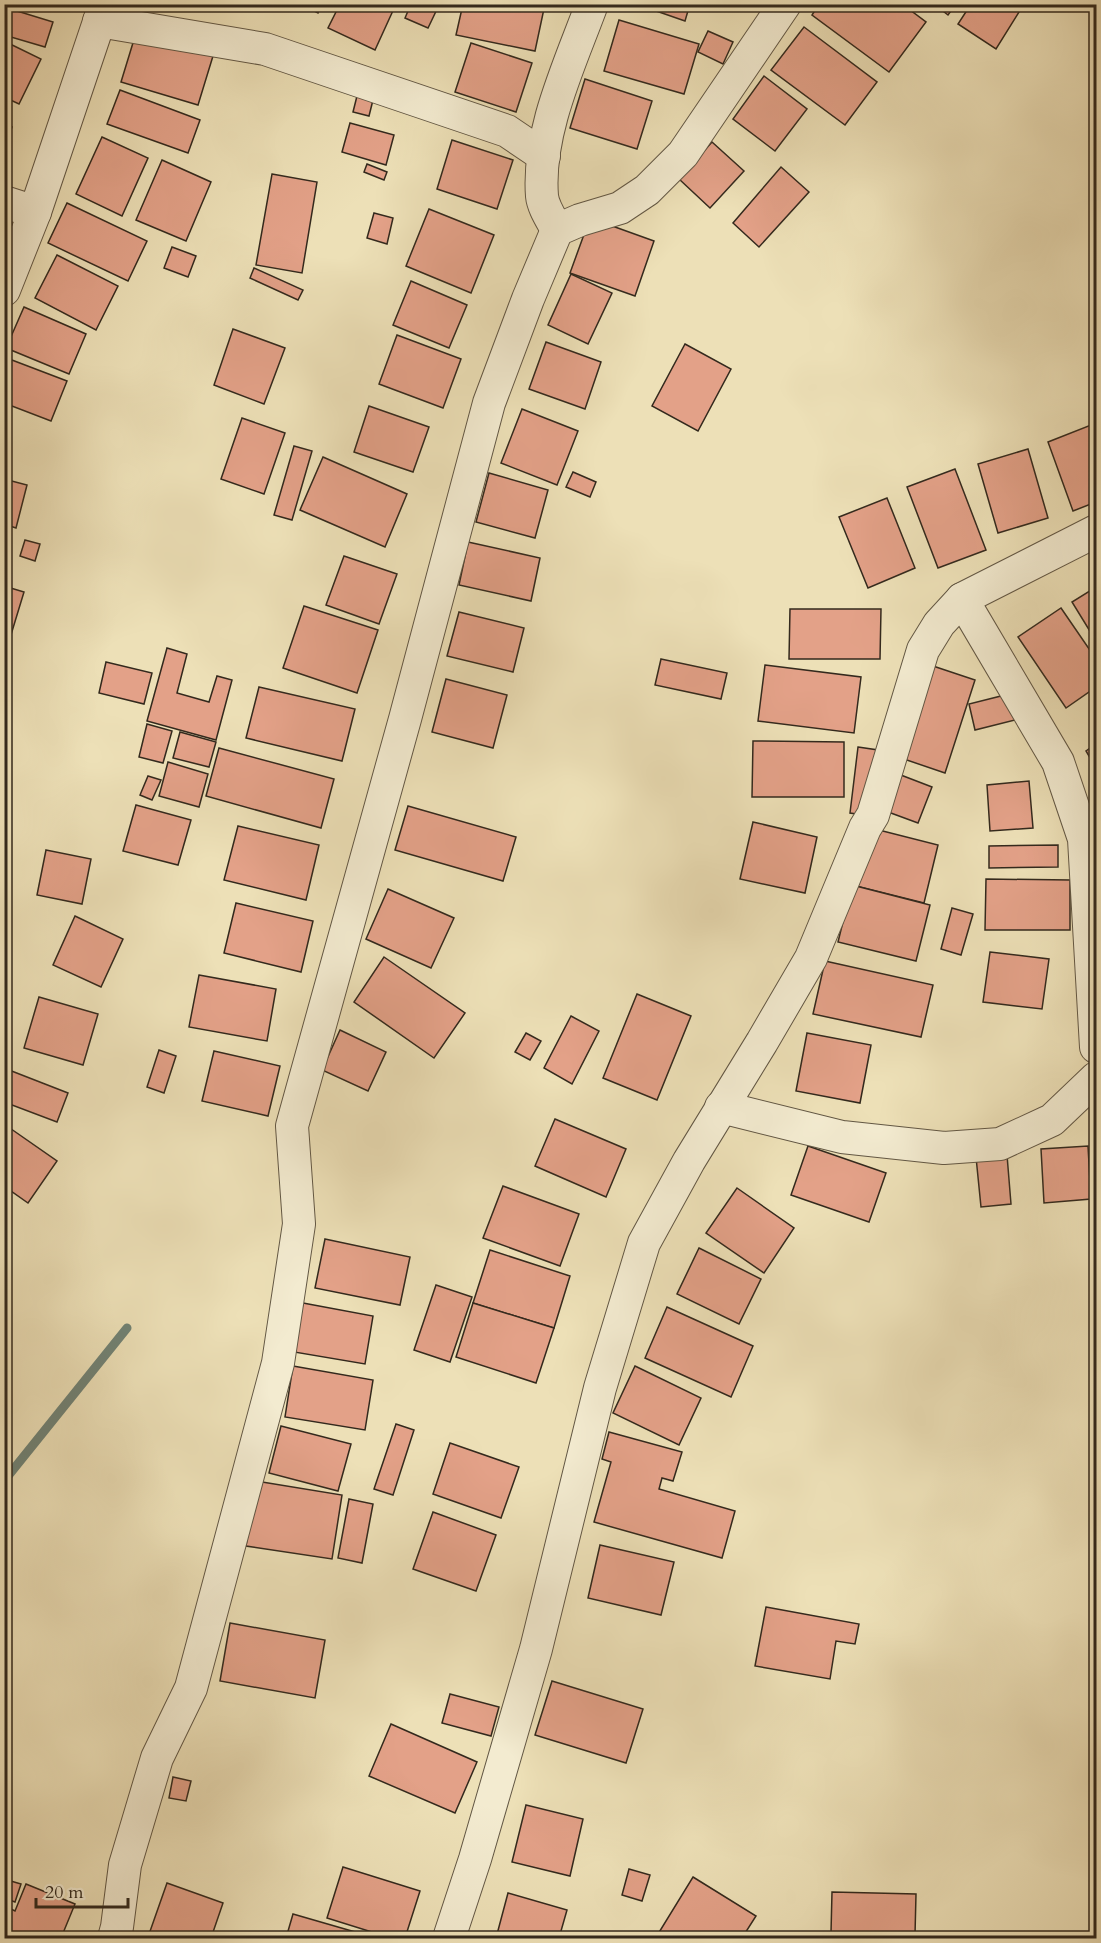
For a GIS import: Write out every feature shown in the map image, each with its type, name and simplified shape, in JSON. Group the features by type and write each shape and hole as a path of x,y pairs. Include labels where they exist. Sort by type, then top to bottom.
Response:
{"street":[{"path":"557,230 542,198 544,156 555,104 592,4"},
{"path":"114,1938 125,1865 157,1758 191,1688 278,1363 299,1224 292,1126 405,719 489,404 528,299 557,230 580,220 620,208 647,190 683,154 785,4"},
{"path":"4,290 35,213 102,13 265,49 507,131 544,156"},
{"path":"4,202 35,213"},
{"path":"449,1938 475,1859 536,1649 600,1388 644,1243 689,1161 811,958 864,828 873,815 923,650 939,624 962,598 1096,531"},
{"path":"962,598 1058,762 1090,839 1096,1047"},
{"path":"721,1107 842,1137 944,1148 1000,1144 1052,1120 1096,1078"}],"building":[{"path":"177,4 208,4 206,11"},
{"path":"301,4 322,4 318,13"},
{"path":"340,4 396,4 375,50 328,28"},
{"path":"411,4 439,5 428,28 405,18"},
{"path":"463,4 545,4 535,51 456,35"},
{"path":"636,4 690,4 685,21"},
{"path":"819,4 902,4 926,22 889,72 812,15"},
{"path":"934,4 956,4 948,15"},
{"path":"971,4 1024,4 996,49 958,24"},
{"path":"4,7 53,22 45,47 4,35"},
{"path":"619,20 699,44 684,94 604,71"},
{"path":"804,27 877,82 845,125 771,70"},
{"path":"708,31 733,42 723,64 698,52"},
{"path":"136,33 213,56 198,105 121,82"},
{"path":"4,41 41,59 19,104 4,97"},
{"path":"471,43 532,63 516,112 455,92"},
{"path":"764,76 807,109 775,151 733,119"},
{"path":"585,79 652,101 637,149 570,128"},
{"path":"120,90 200,120 188,153 107,124"},
{"path":"357,96 373,100 369,116 353,112"},
{"path":"350,123 394,135 386,165 342,152"},
{"path":"4,124 12,127 4,149"},
{"path":"102,137 148,158 122,216 76,194"},
{"path":"452,140 513,160 497,209 437,189"},
{"path":"712,142 744,171 710,208 679,179"},
{"path":"162,160 211,182 186,241 136,220"},
{"path":"367,164 387,172 384,180 364,172"},
{"path":"781,167 809,192 759,247 733,223"},
{"path":"272,174 317,182 302,273 256,265"},
{"path":"67,203 147,241 128,281 48,243"},
{"path":"429,209 494,235 471,293 406,266"},
{"path":"374,213 393,218 387,244 367,238"},
{"path":"590,218 654,241 635,296 570,273"},
{"path":"172,247 196,256 188,277 164,268"},
{"path":"57,255 118,286 96,330 35,298"},
{"path":"254,268 303,290 298,300 250,278"},
{"path":"571,274 612,293 588,344 548,325"},
{"path":"411,281 467,305 449,348 393,325"},
{"path":"24,307 86,334 69,374 6,348"},
{"path":"233,329 285,348 264,404 214,385"},
{"path":"397,335 461,359 443,408 379,384"},
{"path":"546,342 601,362 585,409 529,389"},
{"path":"685,344 731,369 698,431 652,406"},
{"path":"4,357 67,381 51,421 4,403"},
{"path":"369,406 429,427 413,472 354,452"},
{"path":"522,409 578,431 557,485 501,463"},
{"path":"242,418 285,433 264,494 221,479"},
{"path":"1096,423 1096,502 1073,511 1048,442"},
{"path":"294,446 312,451 292,520 274,515"},
{"path":"1028,449 1048,518 998,533 978,464"},
{"path":"323,457 407,494 385,547 300,510"},
{"path":"955,469 986,550 938,568 907,487"},
{"path":"573,472 596,482 590,497 566,487"},
{"path":"489,473 548,490 535,538 476,522"},
{"path":"4,479 27,485 16,528 4,524"},
{"path":"887,498 915,568 868,588 839,517"},
{"path":"25,540 40,544 35,561 20,556"},
{"path":"468,542 540,558 531,601 459,585"},
{"path":"344,556 397,574 379,624 326,605"},
{"path":"4,586 24,592 10,638 4,636"},
{"path":"1096,587 1096,641 1072,602"},
{"path":"304,606 378,630 357,693 283,668"},
{"path":"1061,608 1096,659 1096,687 1066,708 1018,637"},
{"path":"790,609 881,609 880,659 789,659"},
{"path":"459,612 524,628 513,672 447,656"},
{"path":"167,648 187,654 177,693 209,702 217,676 232,680 216,740 147,721"},
{"path":"661,659 727,673 721,699 655,685"},
{"path":"106,662 152,673 144,704 99,693"},
{"path":"927,664 975,680 945,773 898,757"},
{"path":"765,665 861,677 854,733 758,721"},
{"path":"446,679 507,695 493,748 432,732"},
{"path":"259,687 355,709 342,761 246,738"},
{"path":"1009,694 1015,720 975,730 969,704"},
{"path":"147,724 172,731 163,763 139,757"},
{"path":"180,732 216,742 209,767 173,758"},
{"path":"753,741 844,742 844,797 752,797"},
{"path":"1096,744 1096,768 1086,751"},
{"path":"858,747 878,750 870,816 850,813"},
{"path":"219,748 334,779 321,828 206,796"},
{"path":"168,762 208,774 199,807 159,796"},
{"path":"893,772 932,787 918,823 880,809"},
{"path":"148,776 161,780 152,800 140,795"},
{"path":"1029,781 1033,828 990,831 987,785"},
{"path":"136,805 191,820 178,865 123,851"},
{"path":"408,806 516,837 503,881 395,850"},
{"path":"753,822 817,837 805,893 740,879"},
{"path":"238,826 319,845 306,900 224,880"},
{"path":"867,827 938,845 924,903 852,885"},
{"path":"1058,845 1058,867 989,868 989,846"},
{"path":"46,850 91,859 82,904 37,895"},
{"path":"986,879 1070,880 1070,930 985,930"},
{"path":"852,885 930,905 916,961 838,942"},
{"path":"388,889 454,918 431,968 366,939"},
{"path":"236,903 313,921 301,972 224,953"},
{"path":"952,908 973,914 961,955 941,949"},
{"path":"75,916 123,939 101,987 53,965"},
{"path":"990,952 1049,959 1042,1009 983,1002"},
{"path":"384,957 465,1013 434,1058 354,1002"},
{"path":"825,961 933,985 921,1037 813,1014"},
{"path":"199,975 276,989 267,1041 189,1027"},
{"path":"637,994 691,1016 657,1100 603,1078"},
{"path":"39,997 98,1014 83,1065 24,1048"},
{"path":"571,1016 599,1031 572,1084 544,1068"},
{"path":"340,1030 386,1052 368,1091 322,1070"},
{"path":"526,1033 541,1041 530,1060 515,1052"},
{"path":"807,1033 871,1045 860,1103 796,1091"},
{"path":"159,1050 176,1056 164,1093 147,1087"},
{"path":"214,1051 280,1066 268,1116 202,1101"},
{"path":"9,1070 68,1093 57,1122 4,1102 4,1083"},
{"path":"555,1119 626,1149 606,1197 535,1166"},
{"path":"4,1124 57,1161 28,1203 4,1186"},
{"path":"808,1146 886,1173 869,1222 791,1195"},
{"path":"1088,1146 1091,1199 1044,1203 1041,1149"},
{"path":"1007,1155 1011,1204 981,1207 976,1157"},
{"path":"503,1186 579,1214 560,1266 483,1238"},
{"path":"737,1188 794,1228 764,1273 706,1233"},
{"path":"325,1239 410,1257 400,1305 315,1288"},
{"path":"699,1248 761,1279 739,1324 677,1294"},
{"path":"490,1250 570,1276 554,1328 473,1303"},
{"path":"436,1285 472,1297 450,1362 414,1350"},
{"path":"303,1303 373,1316 365,1364 294,1352"},
{"path":"473,1303 554,1328 536,1383 456,1357"},
{"path":"667,1307 753,1346 731,1397 645,1358"},
{"path":"293,1366 373,1380 365,1430 285,1417"},
{"path":"635,1366 701,1398 679,1445 613,1413"},
{"path":"396,1424 414,1430 393,1495 374,1489"},
{"path":"281,1426 351,1444 338,1491 269,1473"},
{"path":"609,1432 682,1452 673,1481 662,1478 659,1489 735,1511 722,1558 594,1522 611,1462 602,1459"},
{"path":"450,1443 519,1467 501,1518 433,1494"},
{"path":"256,1481 342,1495 332,1559 246,1546"},
{"path":"349,1499 373,1504 362,1563 338,1558"},
{"path":"433,1512 496,1535 476,1591 413,1569"},
{"path":"600,1545 674,1562 661,1615 588,1598"},
{"path":"766,1607 859,1624 855,1644 836,1641 830,1679 755,1666"},
{"path":"230,1623 325,1640 315,1698 220,1681"},
{"path":"552,1681 643,1709 626,1763 535,1735"},
{"path":"450,1694 499,1707 491,1736 442,1723"},
{"path":"391,1724 477,1762 455,1813 369,1776"},
{"path":"173,1777 191,1781 186,1801 169,1798"},
{"path":"526,1805 583,1819 570,1876 512,1862"},
{"path":"343,1867 420,1891 405,1938 391,1938 327,1918"},
{"path":"629,1869 650,1875 642,1901 622,1895"},
{"path":"693,1877 756,1916 742,1938 665,1938 658,1934"},
{"path":"4,1879 21,1884 15,1902 4,1898"},
{"path":"167,1883 223,1903 211,1938 148,1937"},
{"path":"26,1884 75,1904 61,1938 14,1938 4,1935 4,1912 7,1907 15,1911"},
{"path":"832,1892 916,1894 915,1935 831,1933"},
{"path":"508,1893 567,1910 559,1938 496,1938"},
{"path":"293,1914 376,1938 286,1938"}],"waterway":[{"path":"4,1481 127,1328"}]}
